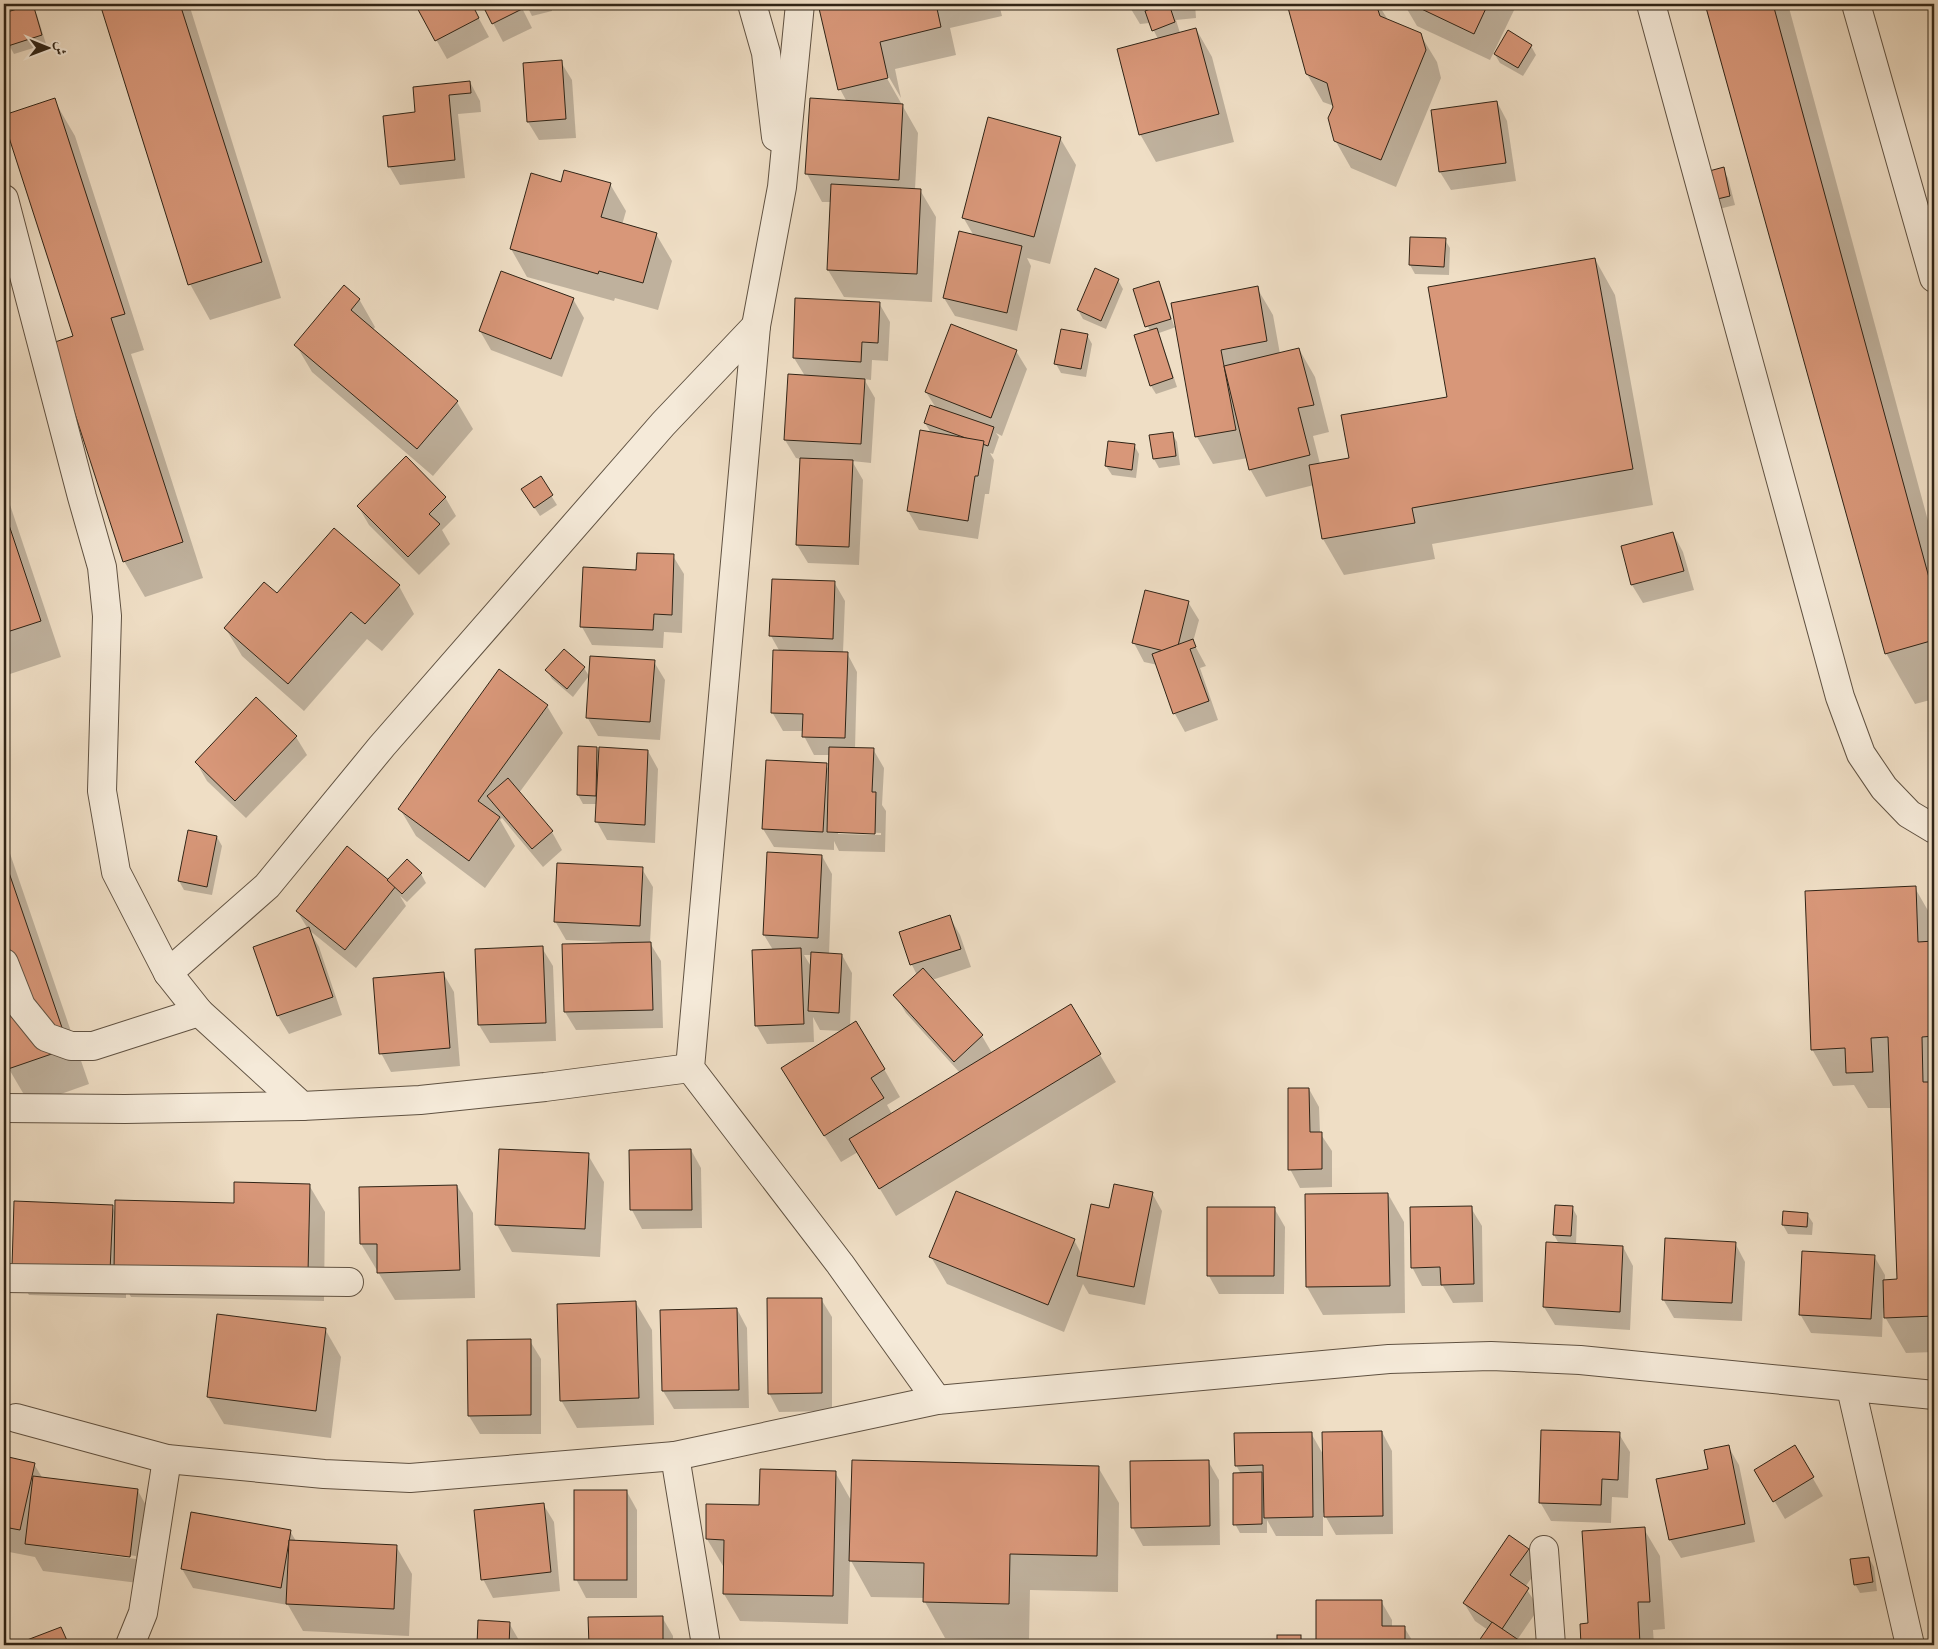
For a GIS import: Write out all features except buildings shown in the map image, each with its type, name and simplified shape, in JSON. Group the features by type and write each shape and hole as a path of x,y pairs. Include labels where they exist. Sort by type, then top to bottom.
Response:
{"street":[{"path":"752,4 766,53 782,187"},
{"path":"800,4 782,187 756,326 690,1068 840,1264 937,1400"},
{"path":"1651,4 1840,697 1861,754 1884,788 1909,814 1934,829"},
{"path":"1856,4 1934,278"},
{"path":"4,199 79,487 102,567 107,616 102,791 116,872 168,973 199,1012 302,1106"},
{"path":"168,973 267,886 415,708 663,424 756,326"},
{"path":"4,963 22,1006 46,1037 71,1046 94,1046 199,1012"},
{"path":"4,1108 125,1109 302,1106 420,1100 545,1087 690,1068"},
{"path":"4,1278 349,1282"},
{"path":"16,1418 167,1459 324,1474 410,1478 675,1456 937,1400 1389,1359 1491,1356 1580,1360 1934,1395"},
{"path":"1851,1388 1910,1645"},
{"path":"675,1456 706,1645"},
{"path":"130,1645 143,1613 167,1459"},
{"path":"1544,1550 1550,1645"}]}
